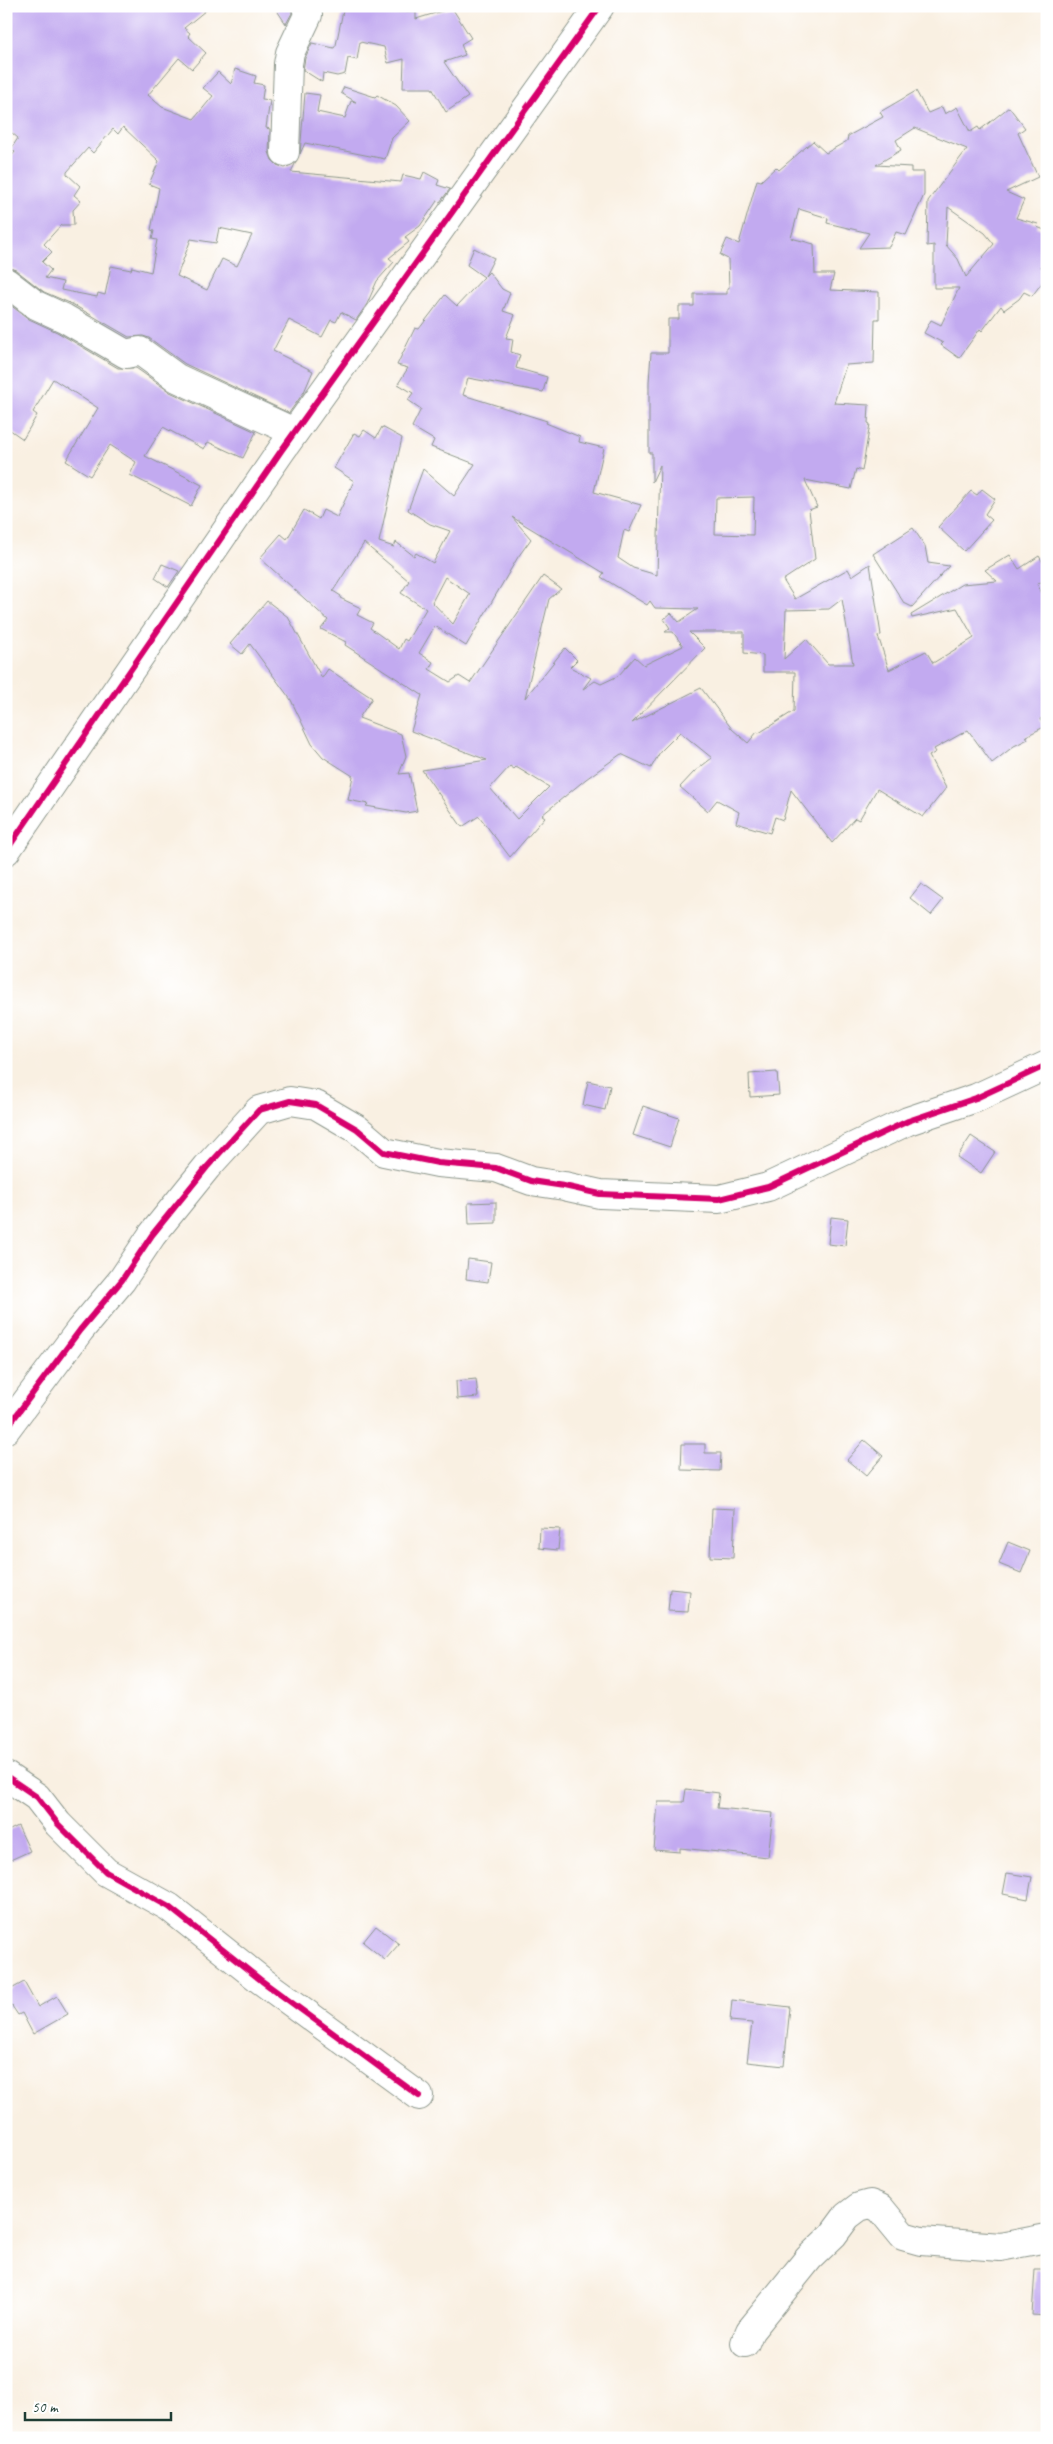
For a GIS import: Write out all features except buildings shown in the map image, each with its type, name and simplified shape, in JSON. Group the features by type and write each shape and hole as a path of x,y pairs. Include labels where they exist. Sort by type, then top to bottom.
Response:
{"street":[{"path":"285,152 289,59 308,15 306,6"},
{"path":"6,851 294,432 600,6"},
{"path":"6,282 36,305 64,318 126,354 140,351 177,378 294,432"},
{"path":"6,1429 74,1337 122,1280 152,1235 206,1167 259,1110 290,1100 316,1105 357,1130 384,1152 438,1163 496,1168 531,1181 600,1194 719,1199 768,1187 908,1121 976,1098 1047,1065"},
{"path":"6,1776 37,1797 58,1824 106,1872 169,1907 262,1981 419,2096"},
{"path":"745,2343 750,2331 809,2258 834,2235 847,2216 859,2208 870,2204 880,2208 903,2236 921,2241 1000,2247 1047,2238"}],"cycle path":[{"path":"6,851 281,451 600,6"},
{"path":"6,1429 80,1330 122,1280 152,1235 207,1167 259,1110 290,1101 316,1105 357,1129 384,1152 438,1163 496,1168 531,1181 600,1194 719,1199 768,1187 908,1121 976,1098 1047,1065"},
{"path":"6,1776 37,1797 58,1824 106,1872 169,1907 262,1981 419,2096"}]}
